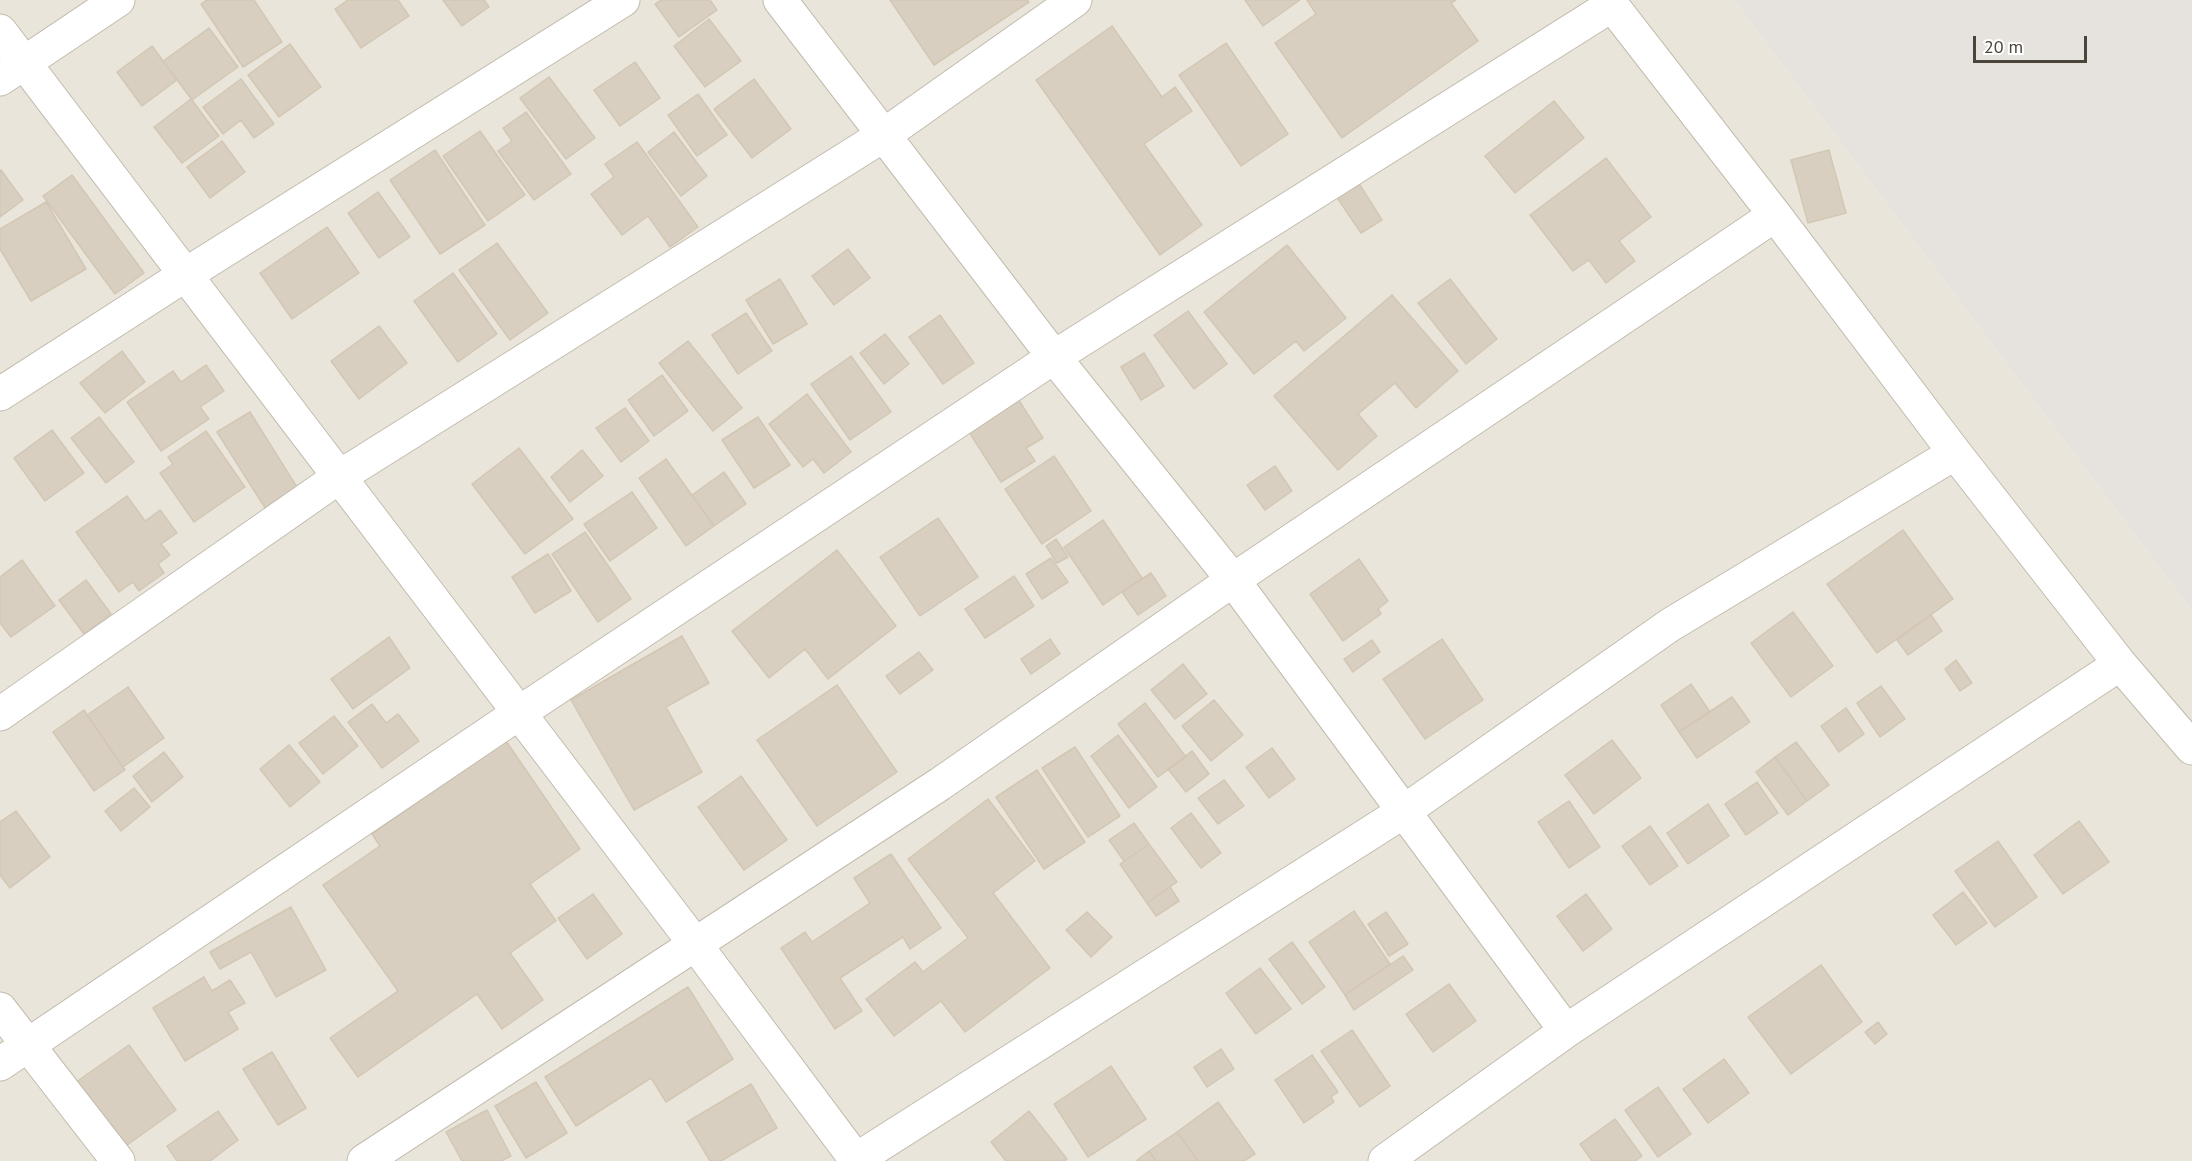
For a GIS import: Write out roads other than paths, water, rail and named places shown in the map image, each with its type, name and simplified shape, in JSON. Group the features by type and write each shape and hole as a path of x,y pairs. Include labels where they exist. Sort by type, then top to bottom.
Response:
{"street":[{"path":"12,71 118,0"},
{"path":"0,394 623,0"},
{"path":"780,0 1054,357 1233,580 1566,1031"},
{"path":"0,714 339,477 884,135 1075,0"},
{"path":"0,1064 519,713 1054,357 1610,3 1775,215 1955,453 2120,664 2192,748"},
{"path":"0,32 12,71 185,275 695,944 856,1161 1403,812 1670,625 1955,453"},
{"path":"364,1161 940,784 1233,580 1775,215"},
{"path":"1385,1161 1566,1031 2120,664"},
{"path":"0,1009 118,1161"}]}
